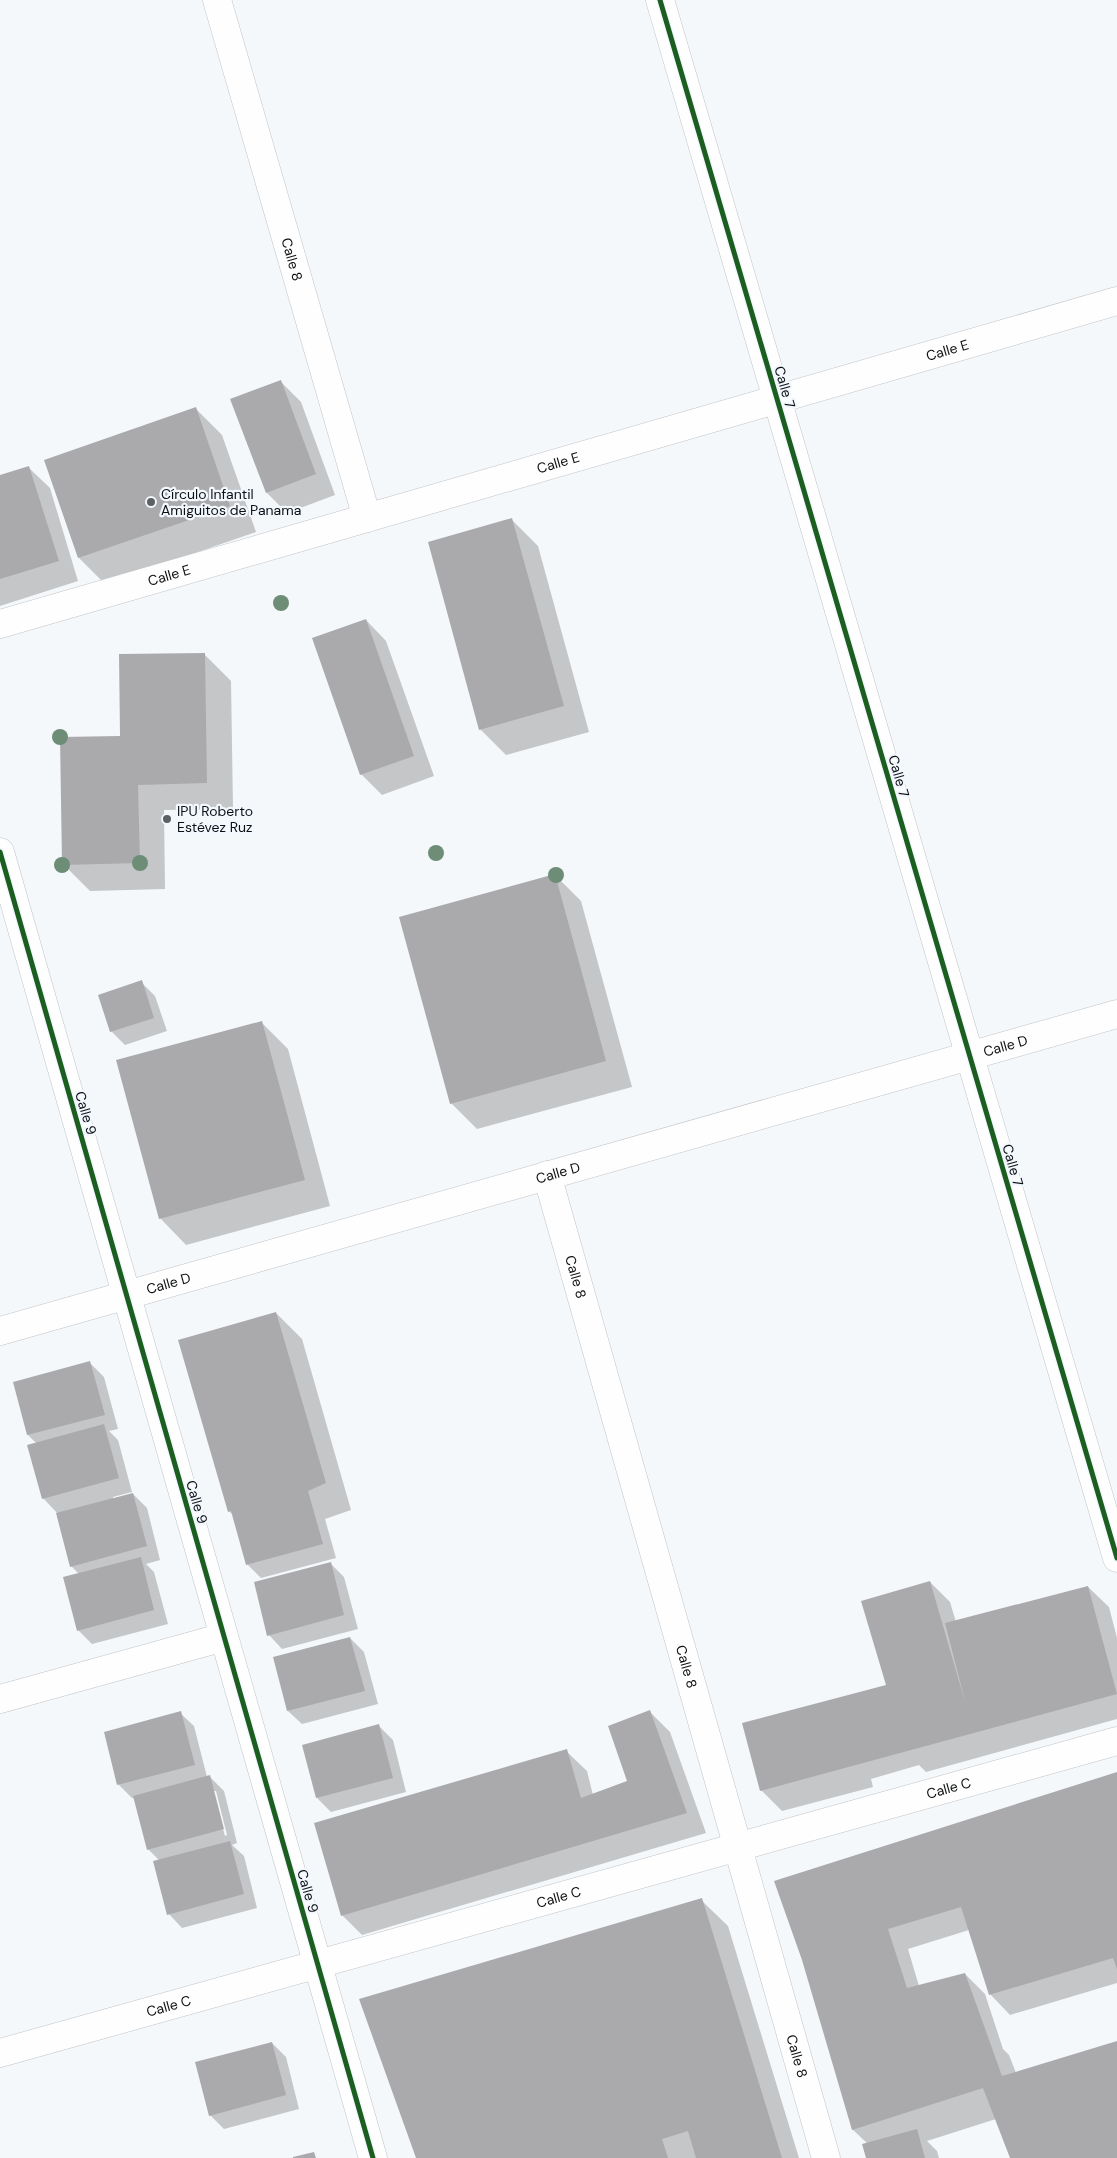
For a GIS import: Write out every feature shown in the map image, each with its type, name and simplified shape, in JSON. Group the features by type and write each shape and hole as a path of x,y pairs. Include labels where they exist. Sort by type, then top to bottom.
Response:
{"street":[{"name":"Calle 8","path":"217,0 366,518"},
{"name":"Calle 7","path":"660,0 1117,1558"},
{"name":"Calle E","path":"0,624 1117,301"},
{"name":"Calle 9","path":"0,852 373,2158"},
{"name":"Calle D","path":"0,1330 1117,1014"},
{"name":"Calle 8","path":"547,1175 826,2158"},
{"path":"0,1698 224,1638"},
{"name":"Calle C","path":"0,2054 1117,1741"}],"building":[{"path":"281,380 316,474 266,493 230,399"},
{"path":"196,407 230,506 78,558 44,460"},
{"path":"29,466 59,561 0,579 0,475"},
{"path":"512,518 564,706 479,730 428,542"},
{"path":"366,619 414,756 360,775 312,638"},
{"path":"205,653 207,783 138,785 140,863 62,865 60,737 120,736 119,654"},
{"path":"555,874 606,1061 450,1104 399,917"},
{"path":"142,980 154,1018 110,1032 98,995"},
{"path":"262,1021 305,1180 159,1219 116,1060"},
{"path":"276,1312 326,1483 308,1491 323,1544 246,1565 231,1511 228,1512 178,1340"},
{"path":"90,1361 105,1415 27,1435 13,1382"},
{"path":"104,1424 119,1478 42,1499 27,1445"},
{"path":"133,1493 147,1546 70,1567 56,1513"},
{"path":"141,1557 154,1610 77,1631 63,1577"},
{"path":"331,1562 344,1615 267,1636 254,1582"},
{"path":"930,1581 966,1705 945,1623 1088,1586 1117,1694 760,1791 742,1723 886,1685 861,1601"},
{"path":"350,1637 365,1691 287,1711 273,1657"},
{"path":"650,1710 687,1813 341,1916 314,1823 567,1749 581,1798 627,1781 608,1726"},
{"path":"181,1711 195,1765 117,1785 104,1732"},
{"path":"379,1724 393,1778 316,1798 302,1745"},
{"path":"1117,1772 1117,1969 1113,1958 989,1995 961,1907 888,1929 907,1988 965,1973 1002,2076 1117,2041 1117,2158 1010,2158 983,2088 852,2130 802,1960 774,1881"},
{"path":"210,1775 224,1829 147,1850 133,1796"},
{"path":"230,1841 244,1894 167,1915 153,1861"},
{"path":"702,1898 782,2158 696,2158 688,2131 662,2139 668,2158 416,2158 359,1999"},
{"path":"272,2042 286,2095 209,2116 195,2062"},
{"path":"917,2129 925,2158 866,2158 862,2144"},
{"path":"314,2152 316,2158 293,2158 293,2157"}],"cycle path":[{"path":"660,0 1117,1558"},
{"path":"0,852 373,2158"}],"place":[{"name":"Círculo Infantil Amiguitos de Panama","path":"151,502"},
{"name":"IPU Roberto Estévez Ruz","path":"167,819"}]}
